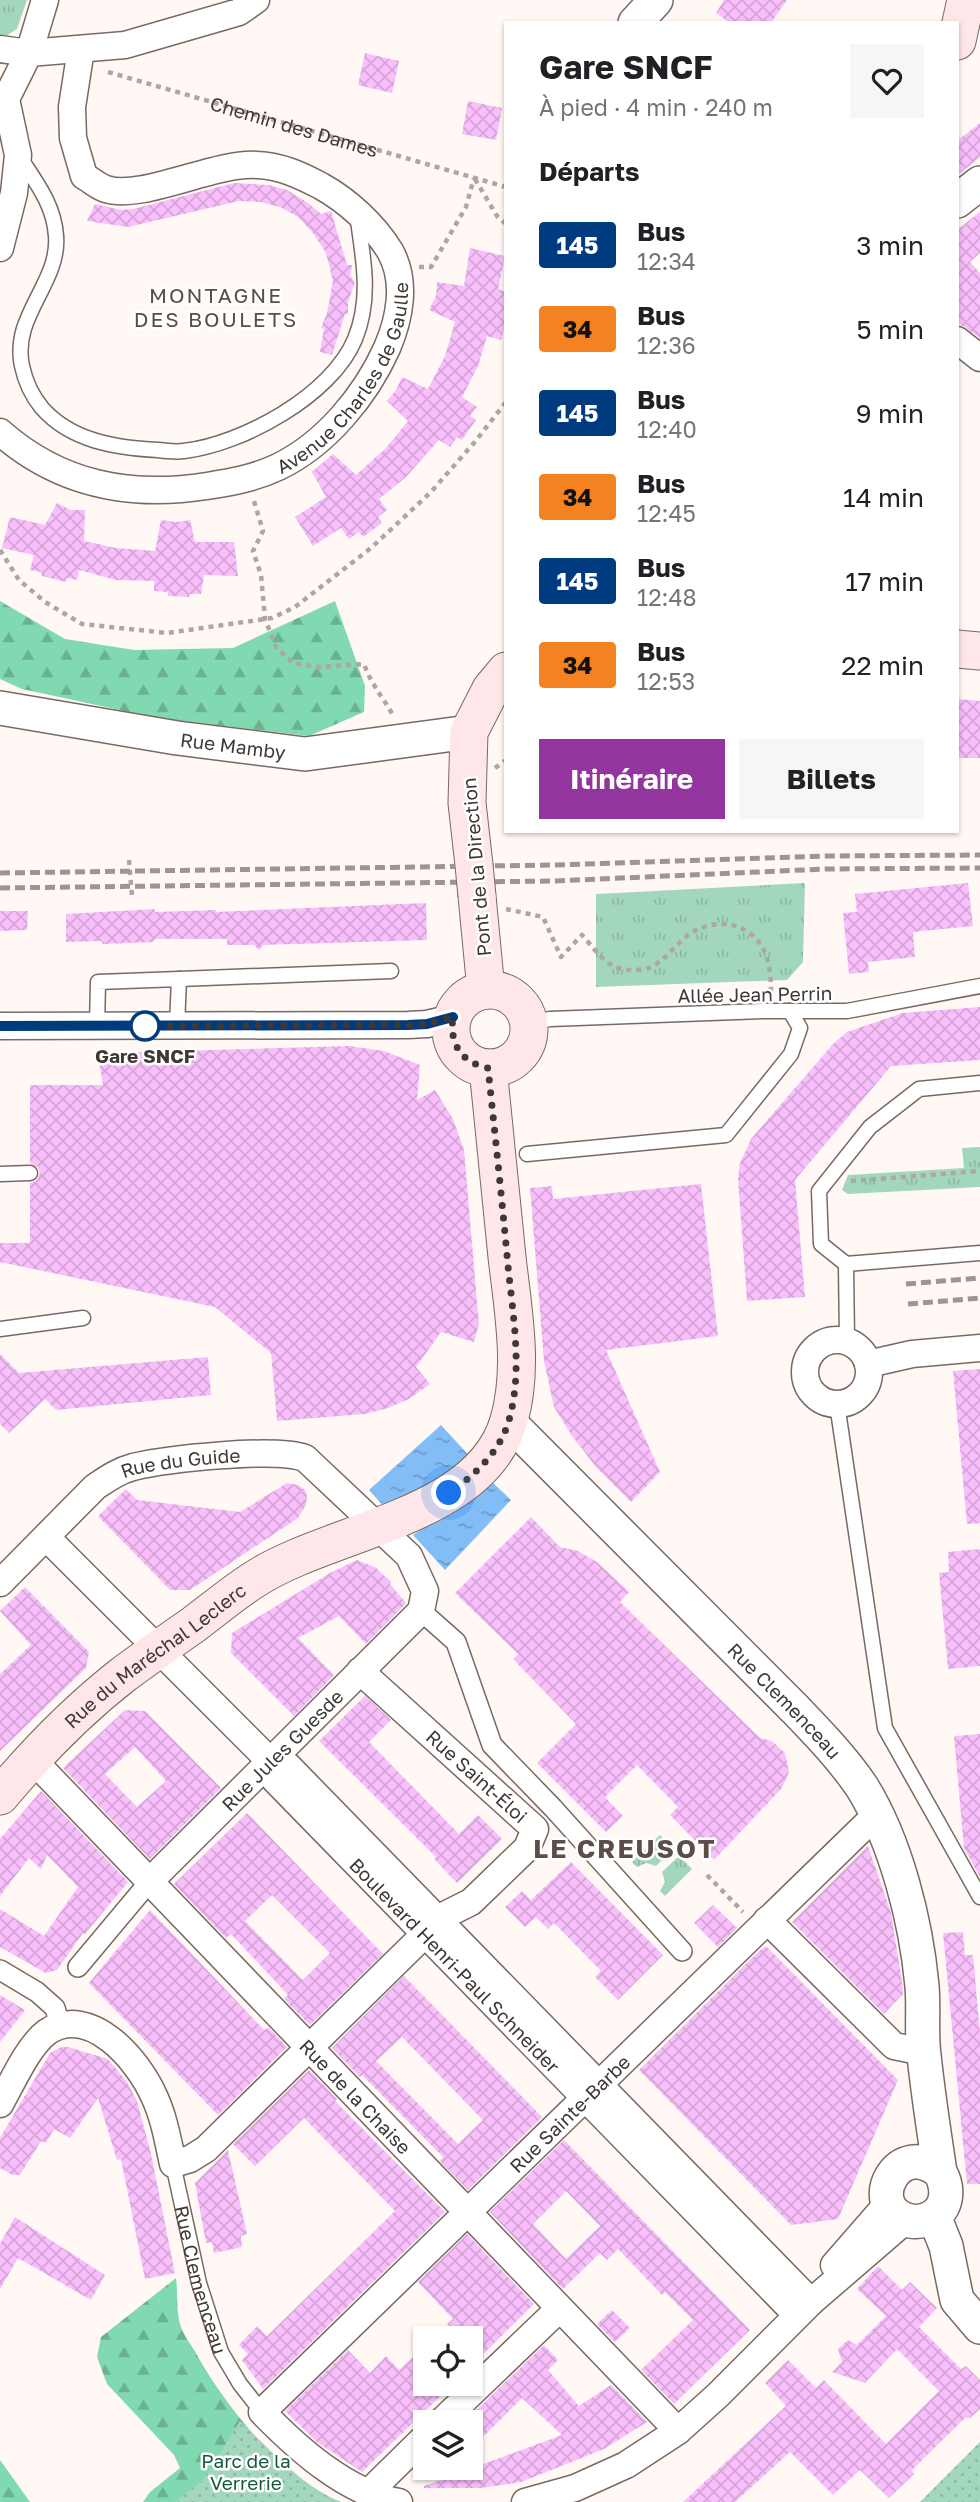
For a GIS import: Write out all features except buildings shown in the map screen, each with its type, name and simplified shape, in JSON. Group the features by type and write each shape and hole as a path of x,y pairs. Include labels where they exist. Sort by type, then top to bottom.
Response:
{"main road":[{"path":"959,31 965,0"},
{"path":"959,649 980,651"},
{"name":"Pont de la Direction","path":"485,980 467,803 469,732 491,689 504,673"},
{"path":"485,980 509,995 525,1012 529,1023 529,1034 519,1055 510,1062 488,1068 477,1066 458,1051 451,1029 458,1007 485,980"},
{"name":"Rue du Maréchal Leclerc","path":"0,1797 33,1760 122,1675 254,1579 300,1555 417,1511 474,1476 494,1452 509,1422 515,1387 515,1334 488,1068"}],"street":[{"path":"0,248 14,193 18,155 6,99 29,52 45,0"},
{"path":"0,49 29,52 125,45 239,12 256,0"},
{"path":"637,21 656,0"},
{"name":"Avenue Charles de Gaulle","path":"0,432 23,452 54,470 97,484 139,490 174,491 248,480 279,467 335,426 365,389 394,332 401,292 397,267 390,252 357,212 332,192 293,172 255,164 208,171 134,191 107,190 84,176 73,138 72,107 92,48"},
{"path":"0,66 29,52"},
{"path":"959,199 980,183"},
{"path":"959,342 980,358"},
{"name":"Rue Mamby","path":"0,708 177,738 305,754 469,732"},
{"path":"0,1026 408,1025 427,1024 453,1017"},
{"path":"837,1340 857,1346 869,1364 867,1383 863,1391 856,1398 838,1404 827,1403 811,1391 805,1372 811,1353 818,1346 837,1340"},
{"path":"869,1364 912,1354 980,1348"},
{"name":"Rue Clemenceau","path":"509,1422 825,1741 861,1787 877,1814 900,1873 911,1921 922,1985 923,2053 940,2172 947,2190 946,2200 910,2213 831,2267 804,2308 718,2395 678,2431 625,2465 575,2488 525,2502"},
{"name":"Rue du Guide","path":"0,1583 95,1487 111,1475 133,1467 193,1459 293,1453 304,1458 379,1526"},
{"path":"379,1526 409,1556 425,1591 421,1611 456,1642 492,1745 553,1808 682,1951"},
{"name":"Boulevard Henri-Paul Schneider","path":"46,1537 270,1761 274,1779 432,1927 804,2308"},
{"name":"Rue Jules Guesde","path":"78,1967 150,1881 421,1611"},
{"name":"Rue Saint-Éloi","path":"173,2164 190,2159 206,2148 432,1927 447,1914 471,1902 527,1848 535,1829 360,1671"},
{"name":"Rue de la Chaise","path":"33,1760 678,2431"},
{"path":"535,1829 553,1808"},
{"name":"Rue Sainte-Barbe","path":"262,2412 877,1814"},
{"path":"763,1924 894,2046 923,2053"},
{"path":"0,1970 37,1992 55,2008 60,2025"},
{"path":"0,2104 33,2047 45,2034 60,2025 66,1994"},
{"name":"Rue Clemenceau","path":"60,2025 78,2024 99,2032 118,2046 138,2068 154,2096 173,2164"},
{"name":"Rue Clemenceau","path":"910,2213 887,2183 898,2167 907,2163 923,2053"},
{"path":"907,2163 925,2162 940,2172"},
{"path":"910,2213 946,2246 957,2300 980,2328"},
{"path":"453,2410 559,2309"},
{"name":"Rue Clemenceau","path":"262,2412 291,2442 326,2468 368,2493 400,2502"},
{"path":"368,2493 413,2449"}],"lane":[{"path":"18,155 48,200 57,237 44,285 24,321 19,351 25,381 42,408 73,433 120,448 184,452 225,440 261,426 306,397 333,374 354,341 365,307 366,286 357,212"},
{"path":"97,1026 98,982 391,971"},
{"path":"177,1026 179,979"},
{"name":"Allée Jean Perrin","path":"529,1023 550,1019 772,1011 847,1012 980,986"},
{"path":"527,1154 726,1135 791,1055 800,1028 790,1011"},
{"path":"980,1083 919,1089 870,1127 820,1191 821,1244 846,1264 980,1253"},
{"path":"0,1174 30,1172"},
{"path":"846,1264 847,1341"},
{"path":"0,1329 83,1318"},
{"path":"838,1404 885,1728 980,1898"},
{"name":"Rue Clemenceau","path":"173,2164 199,2283 222,2352 240,2384 262,2412"}],"path":[{"name":"Chemin des Dames","path":"92,48 108,73 504,186"},
{"path":"474,178 496,216 504,222"},
{"path":"397,267 431,267 466,207 474,178"},
{"path":"0,550 19,580 45,603 82,624 167,633 265,619 295,607 371,548 430,493 504,405"},
{"path":"248,480 263,531 253,551 261,575 265,619 276,647 293,663 319,667 364,664 372,686 383,697 407,739"},
{"path":"130,860 132,895"},
{"path":"477,904 543,917 561,957 582,934 609,965 623,970 648,969 686,937 703,927 721,923 738,926 750,933 764,949 771,968 772,1011"},
{"path":"820,1191 847,1181 980,1171"},
{"path":"707,1875 763,1924"}],"green space":[{"path":"0,0 27,0 17,29 3,38 0,37"},
{"path":"0,601 65,639 134,650 233,648 335,601 365,686 364,712 309,736 157,718 22,689 0,679"},
{"path":"805,883 803,962 787,980 596,987 596,894"},
{"path":"980,1147 980,1187 848,1194 842,1190 848,1175 964,1168 962,1148"},
{"path":"660,1835 673,1849 656,1866 646,1863 637,1867 632,1862"},
{"path":"679,1856 692,1869 665,1896 660,1891 665,1882 662,1872"},
{"path":"176,2278 178,2316 182,2330 240,2419 278,2460 320,2492 341,2502 143,2502 150,2492 180,2468 174,2455 107,2384 97,2357 101,2337"},
{"name":"Parc de la Verrerie","path":"240,2421 300,2477 341,2502 175,2502 204,2479"},
{"path":"980,2442 980,2502 920,2502"},
{"path":"0,2460 30,2502 0,2502"}],"water":[{"path":"441,1425 474,1461 386,1509 369,1490"},
{"path":"492,1482 511,1500 445,1570 413,1535"}],"railway":[{"path":"0,873 555,865 824,856 980,855"},
{"path":"0,888 554,881 825,869 980,868"},
{"path":"906,1284 980,1278"},
{"path":"908,1304 980,1298"}],"bus line":[{"name":"145","path":"0,1026 408,1025 427,1024 453,1017"}],"place":[{"name":"Gare SNCF","path":"145,1026"}],"district":[{"name":"MONTAGNE DES BOULETS","path":"216,307"},
{"name":"LE CREUSOT","path":"625,1848"}],"route":[{"path":"145,1026 408,1025 427,1024 453,1017 451,1029 458,1051 477,1066 488,1068 515,1334 515,1387 509,1422 494,1452 474,1476 449,1493"}]}
